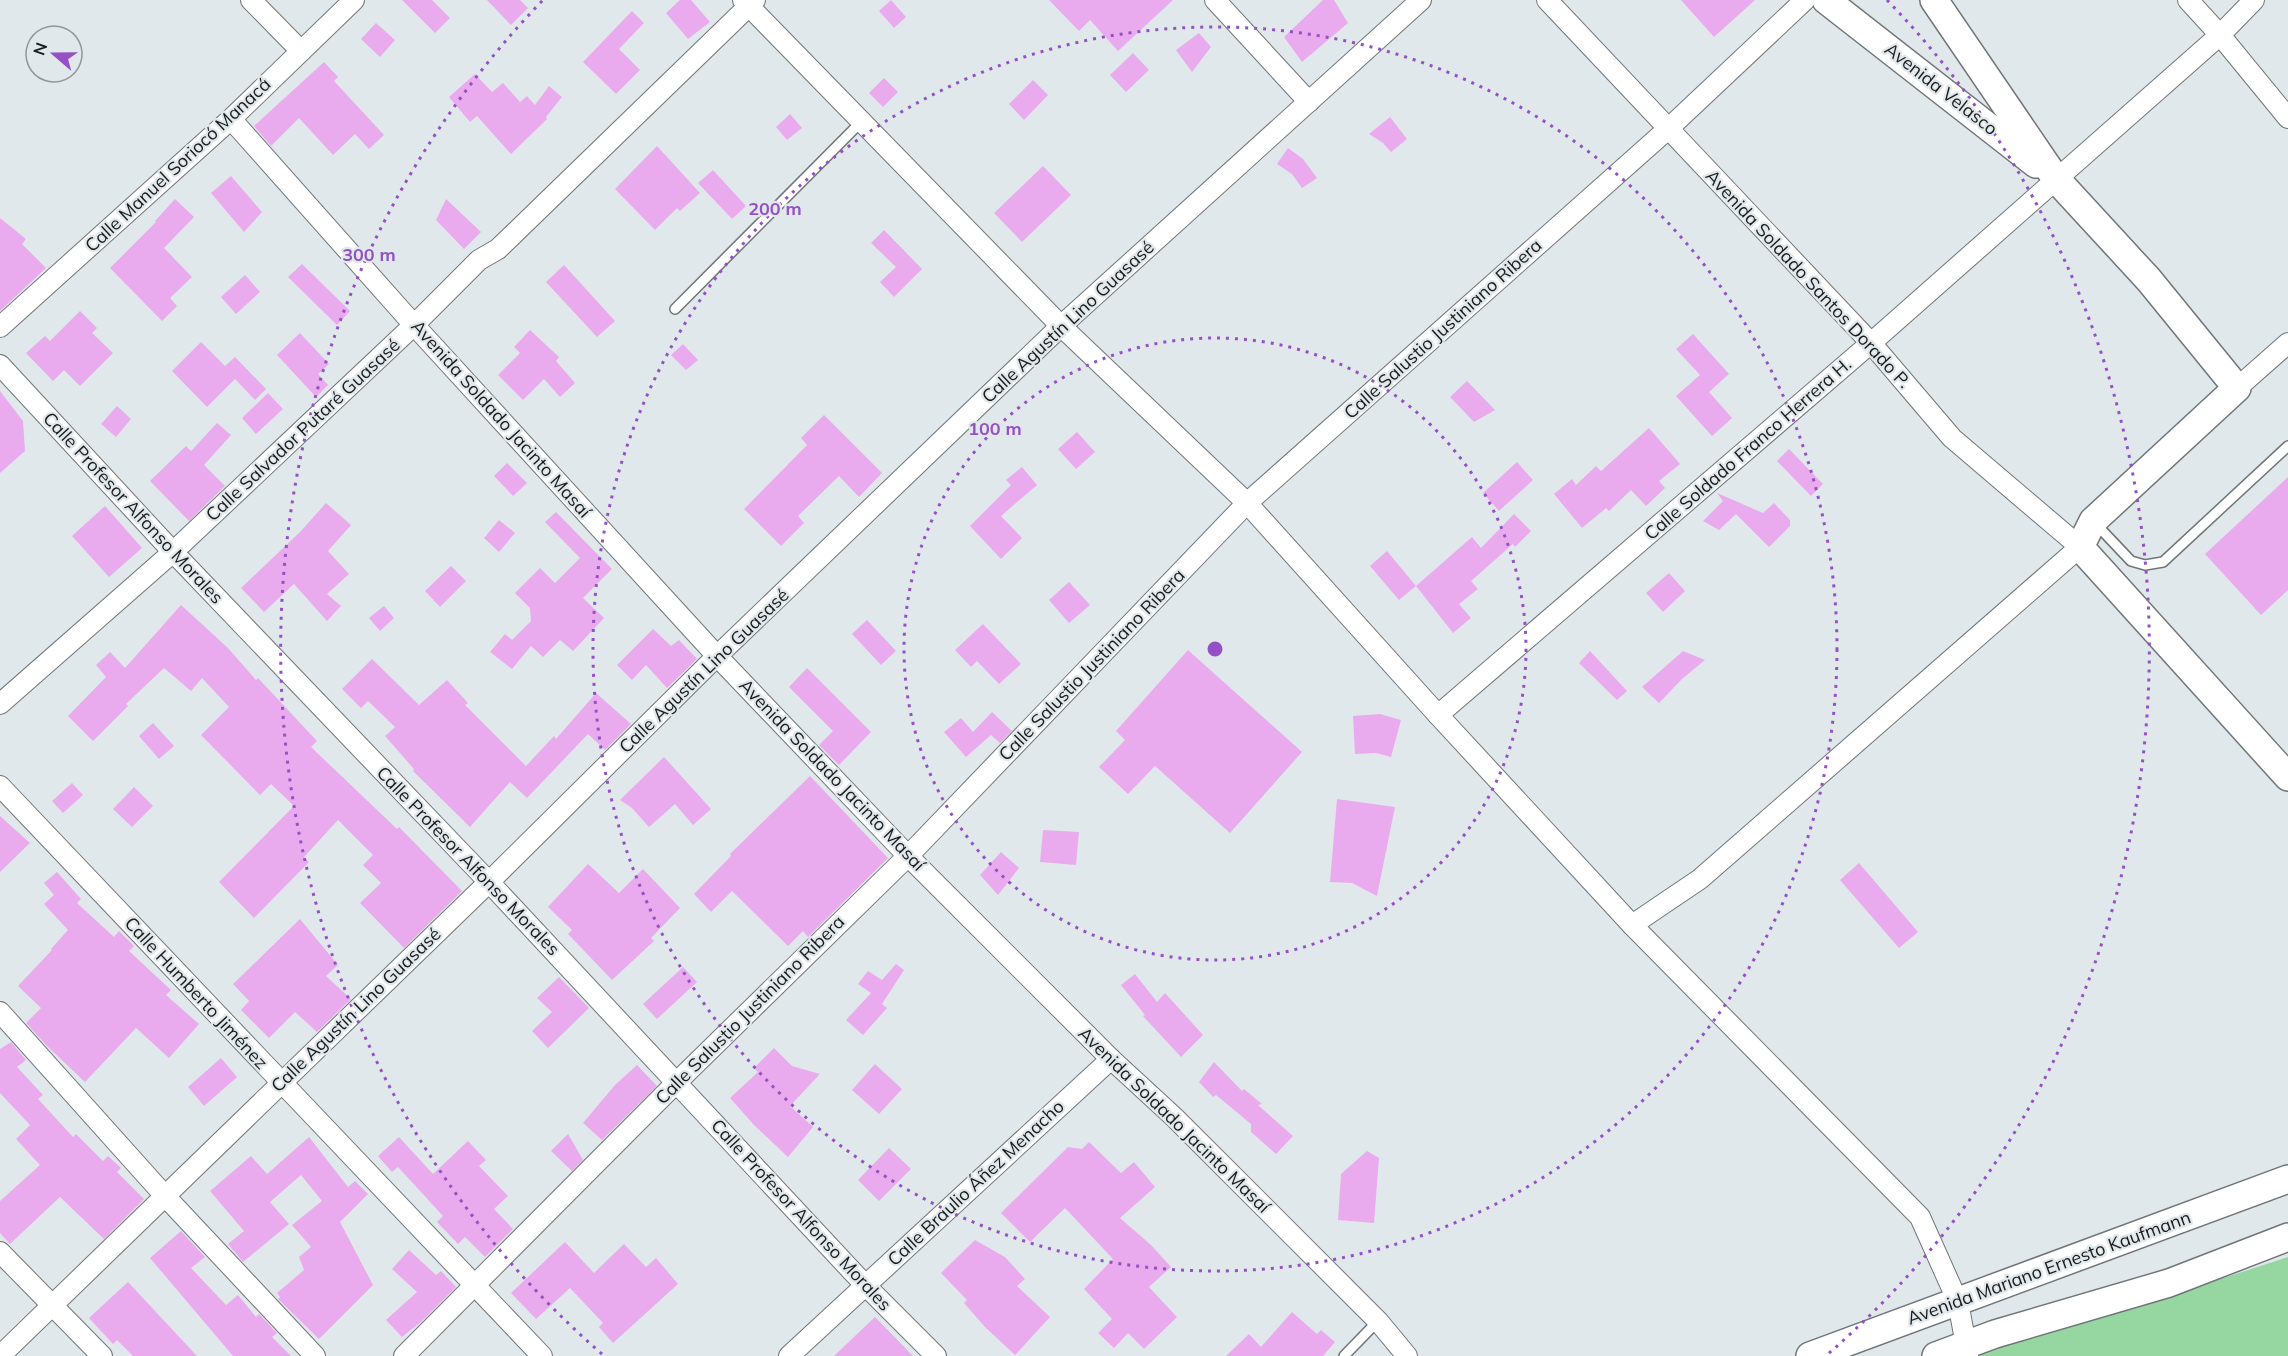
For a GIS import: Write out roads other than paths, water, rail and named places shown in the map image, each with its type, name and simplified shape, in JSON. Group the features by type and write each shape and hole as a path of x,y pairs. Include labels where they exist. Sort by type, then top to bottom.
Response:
{"street":[{"path":"251,0 301,51"},
{"name":"Calle Manuel Soriocó Manacá","path":"0,327 231,119 354,0"},
{"path":"1215,0 1309,102"},
{"name":"Calle Agustín Lino Guasasé","path":"0,1356 489,882 717,656 1061,326 1421,0"},
{"name":"Avenida Soldado Santos Dorado P.","path":"1547,0 1871,343 1952,438 2080,547"},
{"name":"Calle Salustio Justiniano Ribera","path":"404,1356 677,1082 908,856 1247,503 1669,128 1804,0"},
{"name":"Avenida Velasco","path":"1826,0 2056,179"},
{"name":"Avenida Velasco","path":"1934,0 2056,179 2149,280 2237,388"},
{"path":"2188,0 2288,118"},
{"name":"Calle Soldado Franco Herrera H.","path":"1438,715 1871,343 2220,35 2254,0"},
{"path":"749,2 861,122 1061,326 1247,503 1632,925 1920,1217 1958,1302 1968,1351"},
{"name":"Calle Salvador Putaré Guasasé","path":"0,704 172,552 414,325 479,260 498,249 749,2"},
{"name":"Avenida Soldado Jacinto Masaí","path":"231,119 414,325 717,656 908,856 1378,1321 1407,1356"},
{"path":"1632,925 1700,879 2080,547 2093,520 2288,343"},
{"name":"Calle Profesor Alfonso Morales","path":"0,365 172,552 489,882 865,1285 936,1356"},
{"path":"2080,547 2288,777"},
{"name":"Calle Humberto Jiménez","path":"0,786 542,1356"},
{"path":"0,1012 165,1196 315,1356"},
{"name":"Calle Braulio Áñez Menacho","path":"789,1356 1111,1059"},
{"name":"Avenida Mariano Ernesto Kaufmann","path":"1810,1356 2288,1179"},
{"path":"1936,1356 1968,1351 1995,1334 2169,1283 2288,1237"},
{"path":"0,1252 52,1308 102,1356"}],"lane":[{"path":"675,309 861,122"},
{"path":"2093,520 2131,561 2145,565 2163,562 2288,446"},
{"path":"1344,1356 1378,1321"}]}
